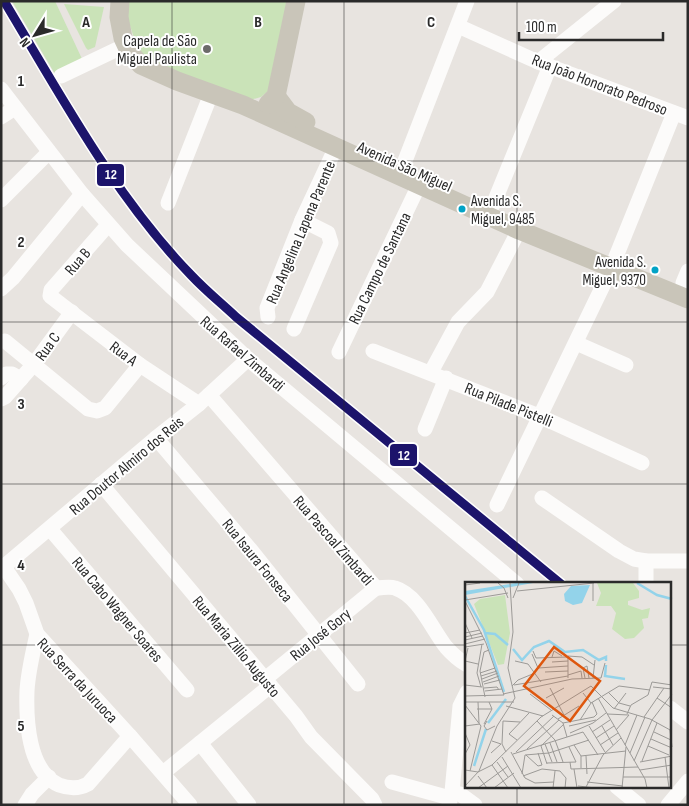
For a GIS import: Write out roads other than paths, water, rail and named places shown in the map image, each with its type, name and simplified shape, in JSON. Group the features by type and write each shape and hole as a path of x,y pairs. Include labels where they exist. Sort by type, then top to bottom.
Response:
{"main road":[{"path":"120,1 119,17 126,45"},
{"path":"276,96 296,1"},
{"name":"Avenida São Miguel","path":"126,45 134,60 141,65 243,105 519,230 614,263 687,284"},
{"name":"Avenida São Miguel","path":"243,105 262,106 268,104 276,96 283,107 293,115 493,205 614,263"}],"street":[{"path":"403,166 467,1"},
{"path":"493,205 544,64 614,1"},
{"name":"Rua João Honorato Pedroso","path":"458,26 544,64 681,115"},
{"path":"61,76 126,45"},
{"name":"Rua Rafael Zimbardi","path":"1,89 108,225 190,305 248,359 515,582"},
{"path":"168,203 211,94"},
{"path":"1,116 15,108"},
{"path":"497,505 614,263 681,115"},
{"name":"Rua Angelina Lapena Parente","path":"268,317 267,308 302,220 336,147"},
{"path":"1,200 49,152"},
{"name":"Rua Campo de Santana","path":"339,352 419,185"},
{"path":"1,289 19,271 82,194"},
{"path":"294,329 331,243 328,233 302,220"},
{"name":"Rua B","path":"52,298 51,290 108,225"},
{"path":"431,372 458,322 487,292 519,230"},
{"name":"Rua A","path":"52,298 140,365 204,400"},
{"name":"Rua C","path":"1,399 5,397 34,364 72,312"},
{"path":"4,341 88,408 97,411 105,408 140,365"},
{"path":"576,343 626,365"},
{"name":"Rua Pilade Pistelli","path":"373,351 431,372 539,416 642,463"},
{"name":"Rua Doutor Almiro dos Reis","path":"3,568 156,438 204,400 248,359"},
{"path":"1,378 6,374 12,374 21,379"},
{"path":"425,428 446,378"},
{"name":"Rua Pascoal Zimbardi","path":"204,400 376,588 397,588 409,596 420,608 452,654 465,664"},
{"name":"Rua Isaura Fonseca","path":"156,438 250,549 358,684"},
{"name":"Rua Maria Zillio Augusto","path":"101,484 268,682 311,737 372,799 375,805"},
{"path":"542,498 619,551 634,559 646,561 688,561"},
{"name":"Rua Cabo Wagner Soares","path":"50,529 187,690"},
{"path":"646,561 646,582"},
{"path":"3,568 22,596 37,634"},
{"name":"Rua José Gory","path":"163,773 200,743 318,635 376,588"},
{"name":"Rua Serra da Juruoca","path":"37,634 190,805"},
{"name":"Rua Serra da Juruoca","path":"37,634 27,690 29,732 36,759 49,777 54,782 66,787 80,788 88,784 130,736"},
{"path":"450,798 460,706 465,694"},
{"path":"672,710 688,722"},
{"path":"200,743 249,805"},
{"path":"25,805 32,794 49,777"},
{"path":"668,805 688,781"},
{"path":"392,782 450,798 460,794 475,805"},
{"path":"618,788 638,805"}],"place":[{"name":"Capela de São Miguel Paulista","path":"207,49"},
{"name":"Avenida S. Miguel, 9485","path":"462,209"},
{"name":"Avenida S. Miguel, 9370","path":"655,270"}]}
